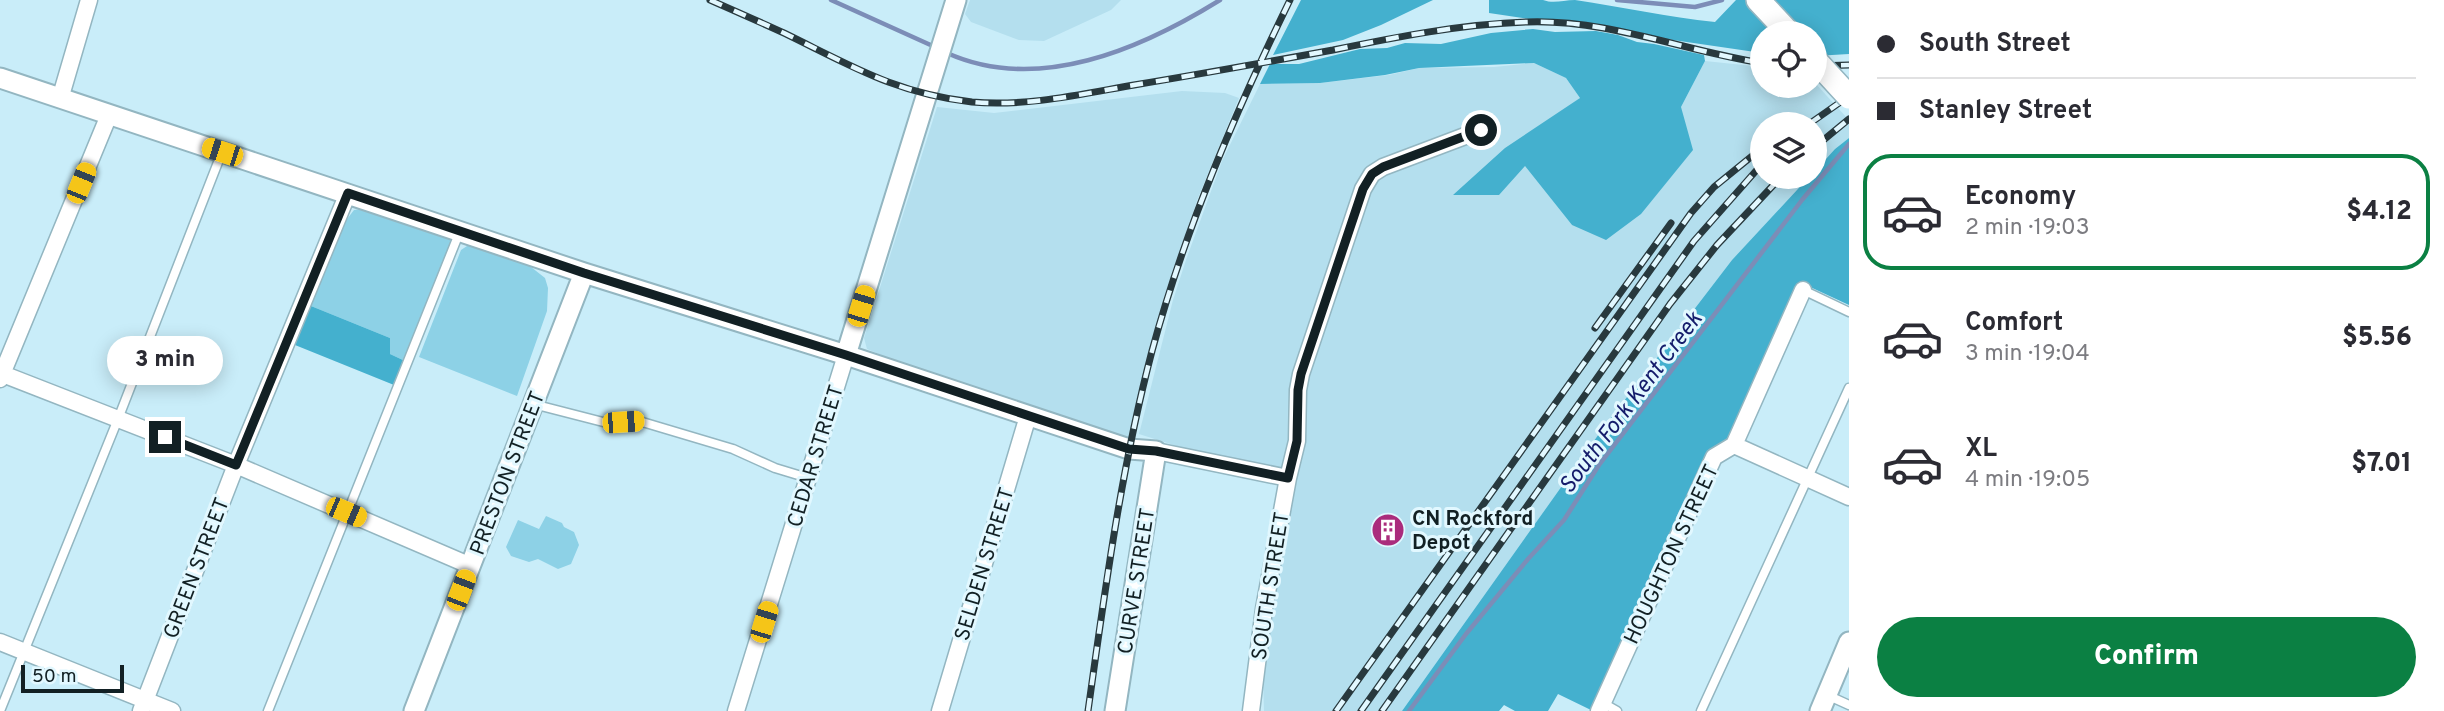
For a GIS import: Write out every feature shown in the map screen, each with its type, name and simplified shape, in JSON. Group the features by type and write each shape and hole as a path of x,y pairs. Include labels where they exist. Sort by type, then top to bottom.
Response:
{"main road":[{"path":"1758,0 1778,21"},
{"path":"1827,73 1849,97"}],"street":[{"path":"61,99 89,0"},
{"name":"CEDAR STREET","path":"736,711 956,0"},
{"path":"0,78 584,273 846,355 1129,449 1156,451 1288,478"},
{"path":"109,115 1,375 236,465 471,566"},
{"name":"SOUTH STREET","path":"1251,711 1264,609 1297,441 1301,374 1363,189 1372,174 1383,167 1481,130"},
{"name":"GREEN STREET","path":"143,706 236,465 348,193"},
{"name":"PRESTON STREET","path":"414,711 584,273"},
{"name":"HOUGHTON STREET","path":"1606,709 1714,457 1734,445 1804,290"},
{"name":"SELDEN STREET","path":"940,711 1028,416"},
{"path":"1734,445 1849,497"},
{"name":"CURVE STREET","path":"1115,711 1156,451"},
{"path":"0,642 143,706 172,711"},
{"path":"1824,703 1849,642"}],"lane":[{"path":"0,711 222,152"},
{"path":"268,711 460,231"},
{"path":"1804,290 1849,312"},
{"path":"1701,711 1849,388"},
{"path":"533,404 607,423 639,421 733,449 775,468 808,478"},
{"path":"1824,703 1849,705"}],"shaded area":[{"path":"970,0 1121,0 1111,10 1044,41 1019,40 971,22 965,14"},
{"path":"1301,0 1433,0 1343,40 1273,55"},
{"path":"1489,0 1575,0 1715,22 1736,0 1849,0 1849,54 1827,55 1827,21 1750,21 1750,51 1489,13"},
{"path":"1533,29 1555,32 1596,31 1704,55 1705,61 1681,107 1693,150 1641,214 1606,240 1572,225 1525,166 1499,195 1453,195 1505,148 1580,98 1566,78 1534,63 1419,68 1320,83 1260,84 1270,64 1299,64 1360,49 1387,48 1405,43 1441,44 1491,33"},
{"path":"1705,61 1750,66 1750,98 1827,96 1849,120 1849,138 1827,158 1827,112 1750,112 1750,189 1798,189 1732,260 1601,431 1402,711 1264,711 1263,677 1276,568 1297,471 1215,458 1139,434 1173,300 1186,260 1222,161 1260,84 1320,83 1389,75 1419,68 1494,67 1534,63 1566,78 1580,98 1559,114 1525,166 1572,225 1681,107"},
{"path":"1182,91 1225,93 1239,98 1198,198 1164,297 1129,438 1028,407 867,349 864,338 937,107 994,113"},
{"path":"1849,138 1849,305 1808,286 1729,438 1713,449 1593,711 1558,694 1548,711 1515,711 1504,705 1499,711 1402,711 1601,431 1732,260 1798,189 1827,189 1827,158"},
{"path":"361,209 450,238 450,249 405,361 390,354 390,338 311,306 344,223 354,210"},
{"path":"470,244 526,263 545,278 548,288 547,311 517,396 419,357 461,250"},
{"path":"311,306 390,338 390,354 405,361 394,385 295,345"},
{"path":"546,516 574,532 579,545 571,564 558,569 538,559 529,562 511,556 506,547 518,520 539,529"}],"waterway":[{"path":"831,0 935,47"},
{"path":"947,53 982,65 1017,69 1053,67 1123,49 1157,35 1220,0"},
{"path":"1617,0 1695,7 1722,0"},
{"name":"South Fork Kent Creek","path":"1409,711 1466,634 1564,520 1599,465 1802,200 1849,144"}],"railway":[{"path":"710,0 897,85 972,102 1013,103 1054,99 1429,32 1527,22 1557,22 1616,30 1750,61"},
{"path":"1088,711 1123,485 1152,351 1180,261 1213,172 1290,0"},
{"path":"1827,66 1849,65"},
{"path":"1826,112 1849,96"},
{"path":"1827,137 1849,119"},
{"path":"1336,711 1691,213 1714,187 1750,158"},
{"path":"1361,711 1694,241 1750,178"},
{"path":"1382,711 1670,304 1717,245 1770,189"},
{"path":"1595,328 1671,223"}],"place":[{"name":"CN Rockford Depot","path":"1388,530"}],"route":[{"path":"165,437 236,465 348,193 584,273 846,355 1129,449 1156,451 1288,478 1297,441 1301,374 1363,189 1372,174 1383,167 1481,130"}]}
